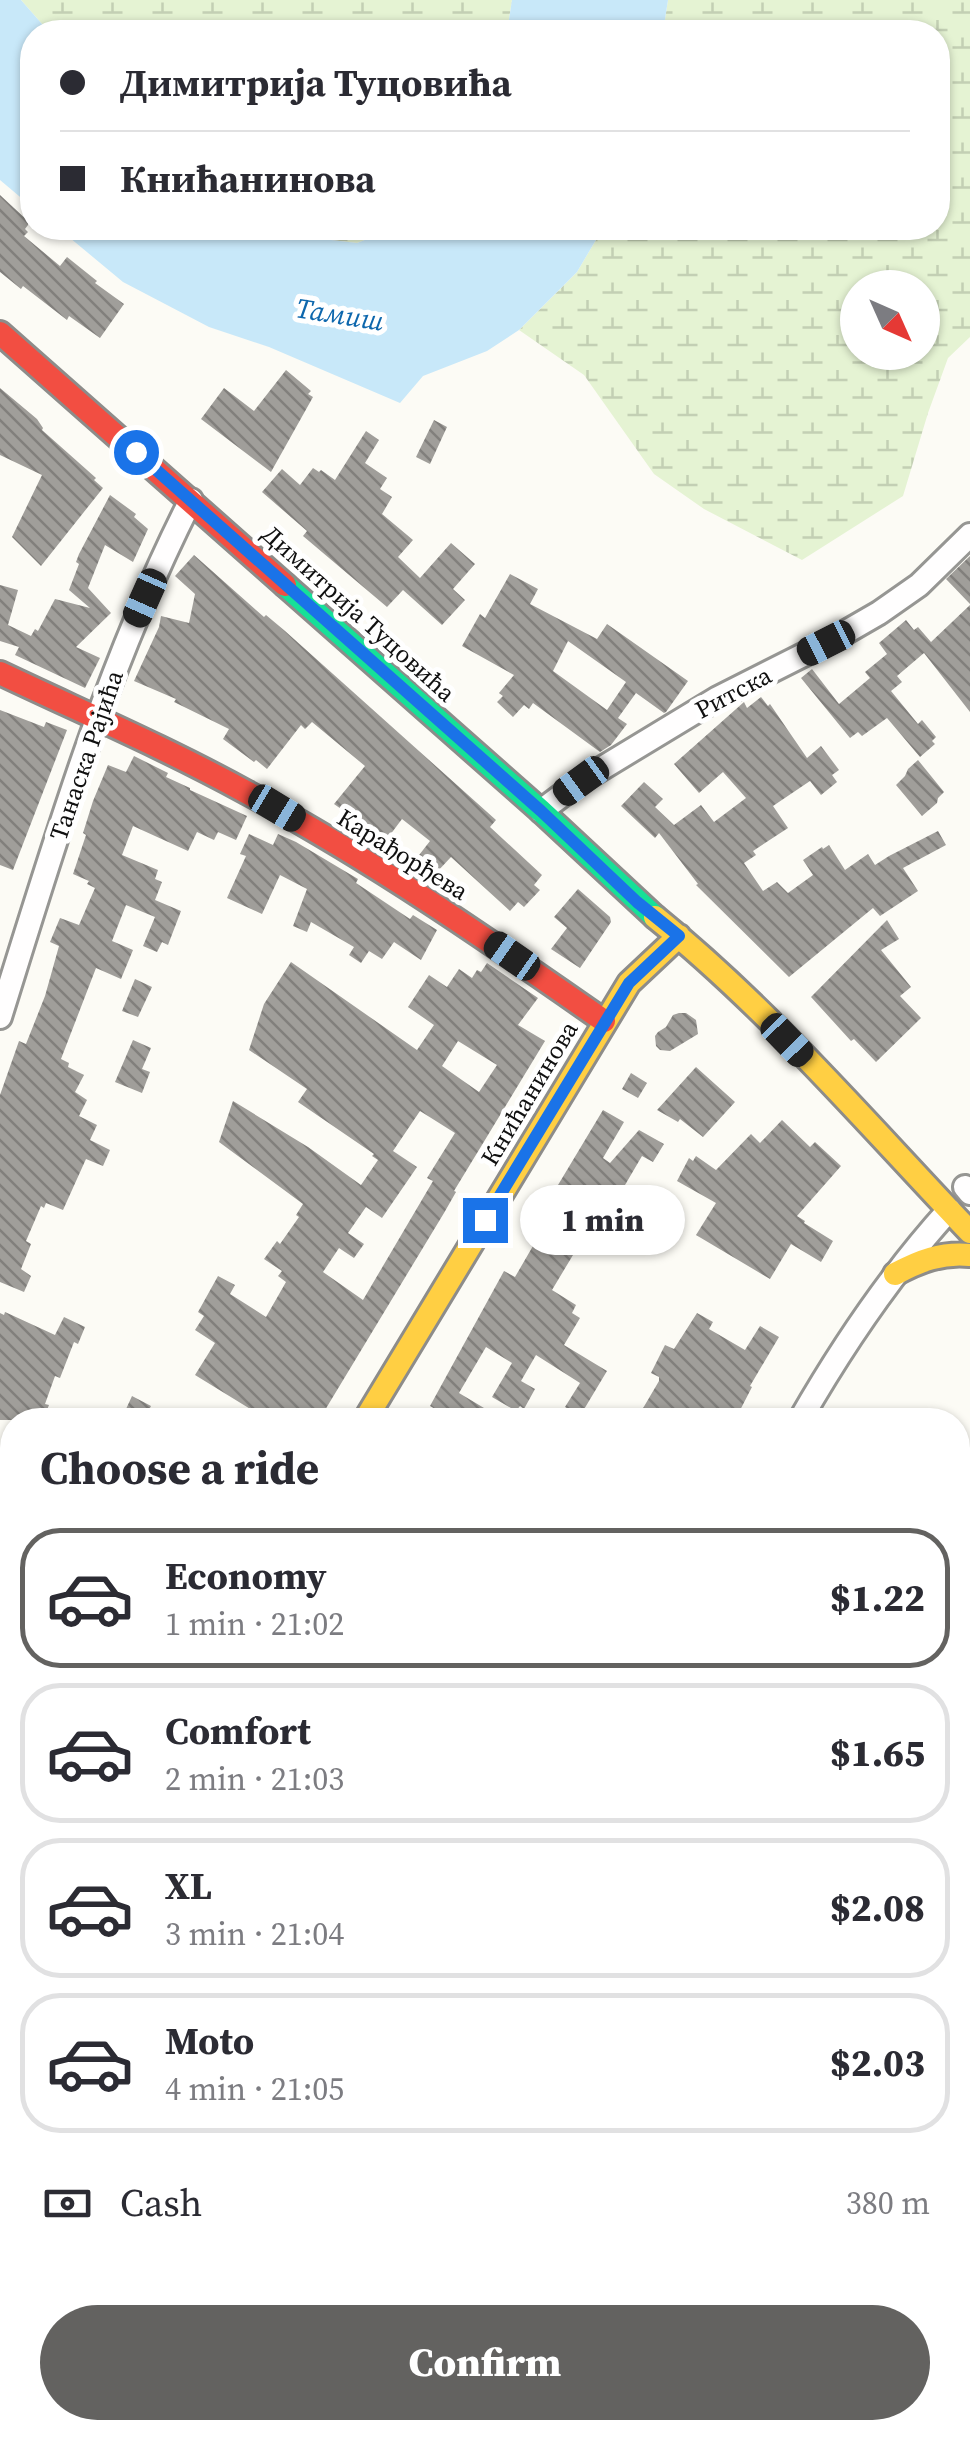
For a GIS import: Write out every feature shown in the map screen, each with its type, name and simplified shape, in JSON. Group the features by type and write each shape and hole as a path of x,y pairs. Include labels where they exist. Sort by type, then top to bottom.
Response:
{"street":[{"name":"Димитрија Туцовића","path":"0,334 679,936"},
{"name":"Танаска Рајића","path":"0,1017 96,718 140,609 191,500"},
{"name":"Ритска","path":"541,811 581,781 718,698 879,614 919,584 970,535"},
{"name":"Карађорђева","path":"0,673 277,808 485,938 604,1021"},
{"name":"Книћанинова","path":"372,1408 604,1021 629,983 679,936"},
{"path":"679,936 767,1019 970,1232"},
{"path":"808,1408 895,1274 949,1210"},
{"path":"895,1274 938,1255 970,1254"}],"green space":[{"path":"21,0 512,0 509,20 38,20"},
{"path":"668,0 970,0 970,337 948,358 903,496 802,560 704,509 654,474 584,375 519,330 577,272 596,240 950,240 950,20 665,20"}],"water":[{"path":"0,0 21,0 38,20 20,20 20,197 0,180"},
{"path":"512,0 668,0 665,20 509,20"},
{"name":"Тамиш","path":"72,240 357,243 596,240 577,272 519,330 487,351 423,376 400,403 269,347 209,327 123,282"}],"building":[{"path":"0,195 20,214 20,240 29,240 60,266 67,257 124,304 100,338 69,316 67,320 0,272"},
{"path":"286,370 313,397 271,472 201,419 224,388 254,411"},
{"path":"0,388 37,419 42,430 103,488 41,566 12,537 42,475 0,455"},
{"path":"434,420 447,427 430,464 416,457"},
{"path":"366,431 379,440 365,463 387,478 380,489 392,497 382,514 413,540 398,557 420,578 451,543 475,564 453,589 465,600 442,625 403,590 387,607 303,536 307,531 262,492 282,469 300,485 313,468 335,480"},
{"path":"110,495 136,514 134,517 148,529 133,562 105,545 88,588 111,613 76,647 100,658 85,688 15,655 19,647 0,641 0,585 18,590 8,625 31,636 35,629 38,631 55,599 90,608 69,590 79,554"},
{"path":"194,555 496,820 490,827 542,875 534,885 540,890 524,907 518,902 510,911 451,857 436,873 416,859 430,841 402,819 387,839 334,804 365,766 312,722 305,729 301,725 267,769 223,739 229,729 134,681 161,616 189,623 195,594 175,576"},
{"path":"970,556 970,604 946,579"},
{"path":"510,574 538,589 530,604 597,639 607,624 688,681 664,713 636,693 618,718 627,724 611,745 600,752 533,703 529,709 524,705 513,717 497,702 503,696 499,693 514,675 462,646 480,614 485,618","holes":["568,641 626,682 607,710 553,671"]},
{"path":"970,605 970,712 924,653 897,676 902,682 891,691 918,724 922,720 936,737 932,741 935,744 920,757 887,718 862,736 858,732 850,738 801,678 812,669 839,704 870,678 865,672 887,654 879,643 906,620 931,642"},
{"path":"761,697 807,758 821,746 839,770 832,775 837,782 821,795 810,781 773,806 788,828 753,851 756,855 744,863 763,891 777,882 788,893 813,875 803,860 829,845 845,870 868,854 875,865 938,831 946,845 903,868 918,891 880,916 873,908 789,977 696,885 659,833 655,838 621,806 644,782 663,799 655,807 674,825 701,805 714,822 746,798 723,772 699,793 674,764 744,702 747,708"},
{"path":"0,710 44,727 46,722 67,730 13,870 0,865"},
{"path":"134,756 168,773 166,777 190,790 247,816 236,840 218,832 214,840 197,832 188,851 133,826 122,855 158,870 155,879 162,882 155,900 181,911 168,945 162,942 157,952 143,946 155,917 126,905 112,941 133,950 121,979 96,968 61,1059 84,1075 75,1092 87,1100 79,1116 97,1125 90,1140 110,1150 103,1166 86,1159 63,1210 46,1203 44,1208 41,1206 26,1241 31,1244 21,1269 31,1276 24,1292 0,1282 0,1095 19,1041 26,1044 45,996 59,946 50,942 60,918 79,925 95,888 73,874 93,801 108,765 126,772"},
{"path":"918,760 944,792 922,816 896,785"},
{"path":"249,834 273,845 278,834 296,842 358,879 356,883 410,919 413,915 437,930 421,960 394,942 382,959 369,951 361,963 349,955 354,947 311,922 307,932 293,926 307,889 280,875 262,914 227,898 246,856 240,854"},
{"path":"578,889 611,922 580,968 551,949 567,928 554,917"},
{"path":"887,920 899,939 881,950 911,987 900,996 921,1018 876,1062 811,997"},
{"path":"291,962 417,1050 434,1025 408,1007 429,975 447,987 459,969 472,978 487,963 538,998 518,1025 545,1041 326,1408 249,1408 195,1375 215,1343 195,1330 204,1316 198,1312 218,1276 235,1285 230,1294 266,1317 286,1282 278,1276 282,1271 264,1259 277,1241 280,1244 299,1217 296,1215 303,1204 219,1142 233,1101 361,1185 378,1160 298,1102 307,1089 249,1050 264,1004","holes":["458,1041 497,1065 479,1092 442,1066","420,1111 455,1133 427,1178 433,1181 363,1300 323,1272 339,1248 354,1258 364,1244 348,1233 366,1207 382,1218 417,1167 393,1151"]},
{"path":"135,979 152,987 138,1017 122,1011"},
{"path":"679,1013 696,1020 698,1034 670,1051 660,1050 655,1036"},
{"path":"133,1040 151,1048 142,1069 150,1072 142,1093 115,1082"},
{"path":"696,1067 735,1102 703,1137 680,1119 678,1122 657,1110"},
{"path":"631,1073 647,1083 638,1098 622,1089"},
{"path":"603,1110 624,1122 603,1158 610,1163 639,1130 664,1144 653,1162 642,1156 625,1185 639,1193 626,1214 635,1219 632,1225 643,1231 633,1247 579,1217 565,1243 576,1250 552,1290 576,1305 572,1313 580,1318 564,1345 607,1371 585,1408 567,1408 580,1383 536,1355 521,1381 535,1389 525,1408 511,1408 492,1397 512,1363 486,1347 459,1393 484,1408 433,1408 430,1406 504,1271 515,1277 544,1227 540,1225 561,1186 558,1185"},
{"path":"782,1120 810,1147 815,1142 841,1166 797,1216 833,1241 821,1262 791,1244 770,1279 696,1235 716,1203 677,1181 689,1158 693,1161 696,1156 716,1170 751,1134 760,1143"},
{"path":"5,1312 55,1335 64,1317 85,1327 78,1344 74,1342 60,1378 55,1376 45,1404 48,1408 0,1408 0,1313"},
{"path":"697,1313 713,1322 709,1329 745,1350 760,1326 779,1337 741,1408 643,1408 659,1381 651,1373 665,1345 674,1349"},
{"path":"132,1396 151,1406 150,1408 126,1408"}],"traffic: fast":[{"path":"285,585 655,917"}],"traffic: slow":[{"path":"655,917 778,1029 970,1232"},
{"path":"372,1408 629,983 679,936"},
{"path":"895,1274 931,1258 970,1255"}],"traffic: jam":[{"path":"0,333 285,585"},
{"path":"0,673 185,760 293,818 428,901 604,1021"}],"route":[{"path":"136,452 679,936 629,983 485,1220"}]}
